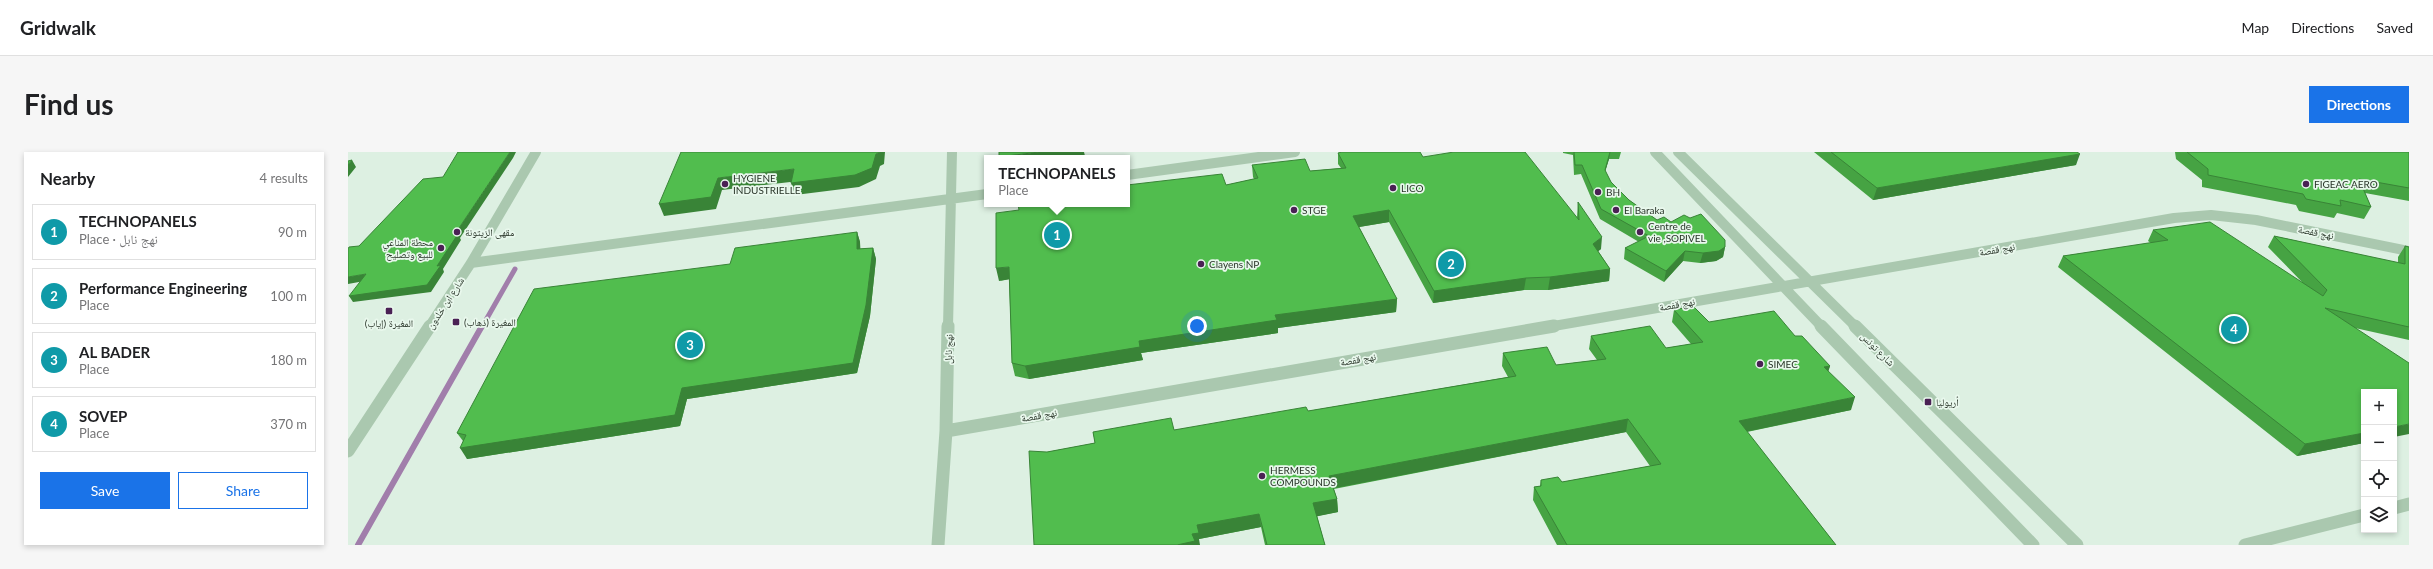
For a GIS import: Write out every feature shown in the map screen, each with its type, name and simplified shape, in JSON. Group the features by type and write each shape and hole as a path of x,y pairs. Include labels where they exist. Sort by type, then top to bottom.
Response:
{"street":[{"name":"شارع ابن خلدون","path":"348,451 471,263 536,152"},
{"name":"نهج نابل","path":"938,545 946,431 953,198 952,152"},
{"path":"1130,175 1295,152"},
{"path":"1655,152 1782,286 2033,545"},
{"name":"شارع تونس","path":"1678,152 2077,545"},
{"path":"471,263 984,194"},
{"name":"نهج قفصة","path":"946,431 2174,218 2211,215 2256,220 2409,251"},
{"path":"2397,507 2409,504"},
{"path":"2245,545 2361,516"}],"building":[{"path":"458,152 510,152 455,234 458,234 437,266 441,265 427,285 349,296 366,274 348,277 349,247 359,246 423,179 443,177"},
{"name":"HYGIENE INDUSTRIELLE","path":"681,152 880,152 876,154 872,168 855,175 791,183 794,169 718,178 711,197 659,204"},
{"path":"999,152 1039,152 1015,155 999,155"},
{"path":"1420,152 1423,157 1454,152 1525,152 1579,220 1578,202 1602,237 1593,244 1610,269 1550,277 1526,278 1434,291 1389,210 1353,216 1397,299 1275,315 1277,320 1139,341 1140,347 1025,366 1012,363 1009,267 996,268 996,213 1019,210 1018,207 1130,207 1130,185 1222,174 1226,185 1258,178 1252,165 1305,159 1310,171 1346,168 1338,153"},
{"path":"1574,152 1610,152 1605,170 1611,182 1629,200 1657,220 1664,217 1671,222 1684,215 1690,218 1701,214 1725,240 1725,247 1719,251 1703,253 1685,251 1666,271 1625,248 1649,236 1601,209 1582,165 1575,165"},
{"path":"1831,152 2077,152 2080,154 1877,188"},
{"name":"FIGEAC AERO","path":"2187,152 2409,152 2409,188 2359,179 2371,207 2340,200 2341,206 2306,199 2303,194 2208,175 2208,169"},
{"path":"2210,222 2323,296 2327,290 2274,236 2405,264 2405,246 2409,247 2409,327 2325,308 2409,363 2409,424 2397,426 2397,389 2361,389 2361,434 2305,444 2063,256 2168,240 2153,230"},
{"path":"857,232 857,249 873,248 866,305 853,363 682,388 675,415 460,448 466,435 457,433 534,289 730,264 735,248"},
{"path":"1693,306 1709,322 1774,311 1795,336 1802,336 1830,366 1824,367 1855,397 1739,421 1836,545 1567,545 1534,487 1541,486 1541,480 1558,477 1562,482 1661,464 1628,419 1329,476 1337,499 1313,503 1325,545 1267,545 1259,514 1197,525 1199,533 1192,534 1195,541 1177,545 1034,545 1029,451 1047,452 1095,443 1093,432 1171,418 1174,430 1306,407 1308,411 1516,376 1503,353 1547,347 1556,365 1606,359 1591,336 1650,326 1666,348 1703,342 1674,310"}],"waterway":[{"path":"482,327 515,269"},
{"path":"358,545 482,326"}],"place":[{"name":"HYGIENE INDUSTRIELLE","path":"725,184"},
{"name":"FIGEAC AERO","path":"2306,184"},
{"name":"LICO","path":"1393,188"},
{"name":"BH","path":"1598,192"},
{"name":"STGE","path":"1294,210"},
{"name":"El Baraka","path":"1616,210"},
{"name":"مقهى الزيتونة","path":"457,232"},
{"name":"Centre de vie ,SOPIVEL","path":"1640,232"},
{"name":"TECHNOPANELS","path":"1057,235"},
{"name":"محطة المناعي للبيع وتصليح","path":"441,248"},
{"name":"Clayens NP","path":"1201,264"},
{"name":"Performance Engineering","path":"1451,264"},
{"name":"المغيرة (إياب)","path":"389,311"},
{"name":"المغيرة (ذهاب)","path":"456,322"},
{"name":"SOVEP","path":"2234,329"},
{"name":"AL BADER","path":"690,345"},
{"name":"SIMEC","path":"1760,364"},
{"name":"أريوليا","path":"1928,402"},
{"name":"HERMESS COMPOUNDS","path":"1262,476"}]}
